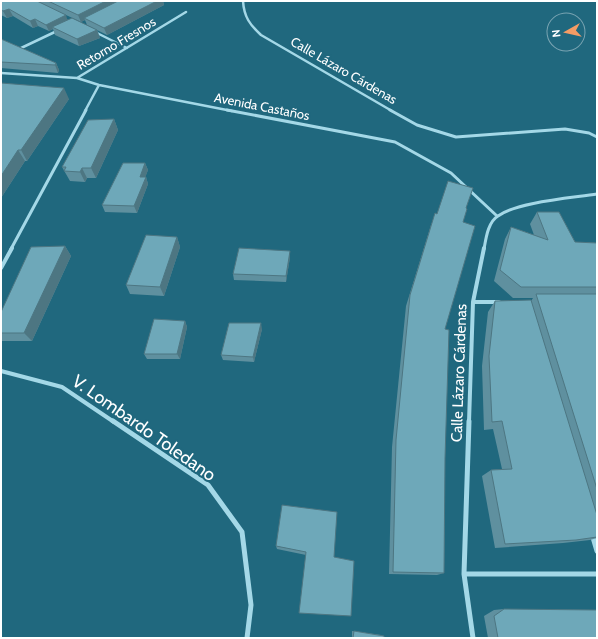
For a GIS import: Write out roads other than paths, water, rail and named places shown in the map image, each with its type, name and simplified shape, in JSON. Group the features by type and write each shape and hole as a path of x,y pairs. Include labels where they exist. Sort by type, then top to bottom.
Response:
{"street":[{"name":"Calle Lázaro Cárdenas","path":"243,1 243,13 248,23 261,35 417,125 456,137 565,129 589,133 597,136"},
{"name":"Retorno Fresnos","path":"77,78 186,12"},
{"path":"19,49 61,28"},
{"path":"88,28 128,48"},
{"name":"Avenida Castaños","path":"1,73 77,78 99,85 395,142 451,173 497,216"},
{"path":"1,268 99,85"},
{"path":"497,216 517,207 597,194"},
{"name":"Calle Lázaro Cárdenas","path":"473,638 464,574 473,302 488,230 497,216"},
{"path":"473,302 502,302"},
{"name":"V. Lombardo Toledano","path":"1,371 62,387 208,485 242,532 251,605 247,638"},
{"path":"590,528 597,551"},
{"path":"464,574 597,574"}]}
